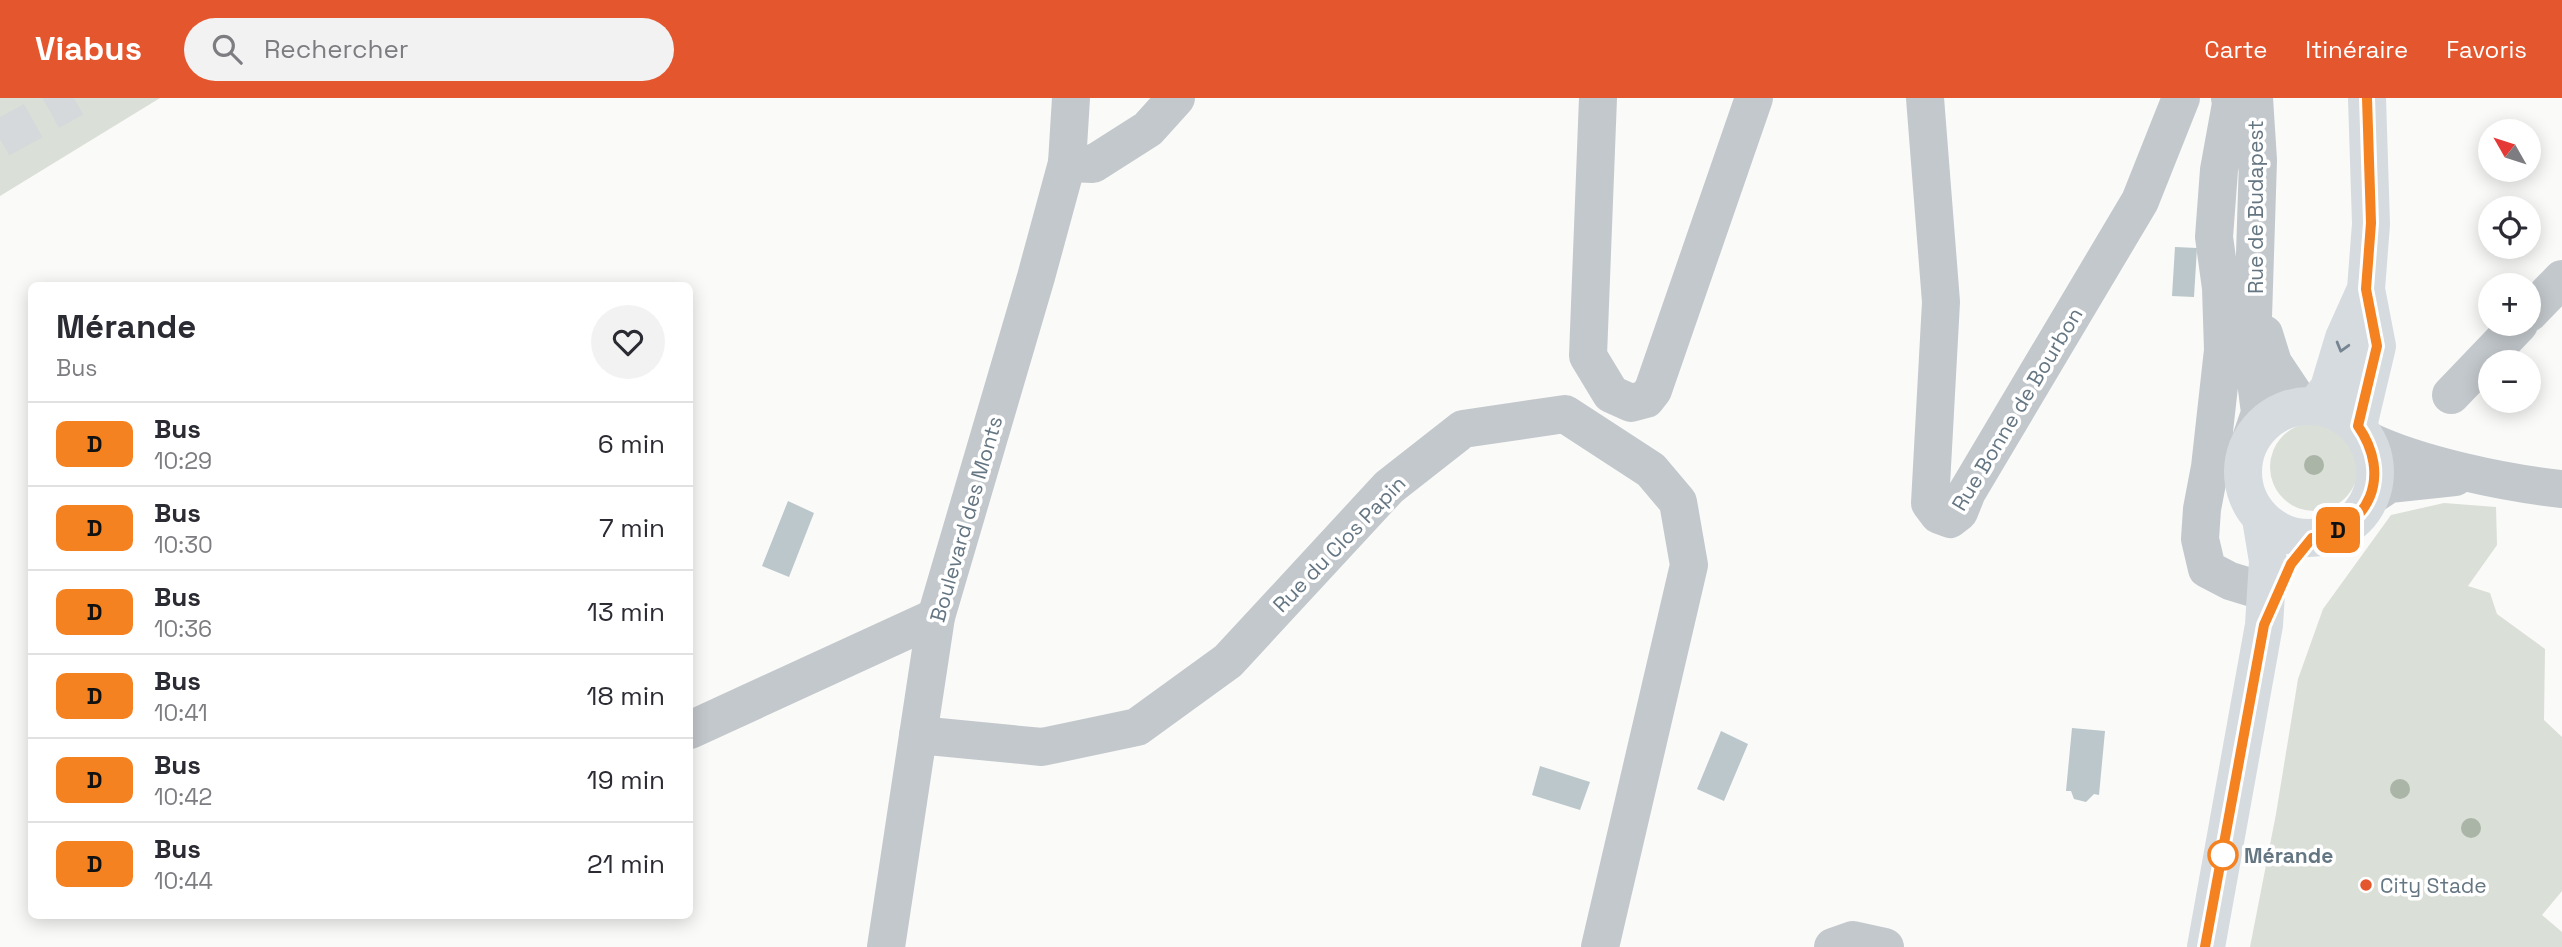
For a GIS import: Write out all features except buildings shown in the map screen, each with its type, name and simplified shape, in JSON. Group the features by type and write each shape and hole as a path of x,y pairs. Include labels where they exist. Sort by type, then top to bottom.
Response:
{"main road":[{"path":"2362,433 2377,346 2366,289 2371,223 2367,98"},
{"path":"2308,405 2346,416 2362,433 2374,458 2375,477 2371,496 2360,514 2344,528 2326,536 2312,538 2281,533 2261,519 2248,501 2242,480 2243,458 2251,439 2264,422 2281,411 2308,405 2329,388 2344,338 2366,289"},
{"path":"2206,947 2265,608 2268,561 2261,519"},
{"path":"2265,608 2291,564 2312,538"}],"street":[{"name":"Boulevard des Monts","path":"886,947 936,617 1067,163 1071,98"},
{"path":"1067,163 1094,164 1148,129 1176,98"},
{"path":"1598,98 1588,356 1611,394 1613,445"},
{"path":"1611,394 1631,403 1646,399 1653,390 1754,98"},
{"name":"Rue Bonne de Bourbon","path":"1925,98 1941,302 1930,503 1939,515 1950,519 1959,512 1967,492 2140,201 2181,98"},
{"path":"2230,98 2219,170 2214,237 2221,288 2223,350 2200,539 2207,569 2230,581 2265,608"},
{"name":"Rue de Budapest","path":"2251,439 2260,413 2252,349 2258,160 2254,98"},
{"path":"2541,301 2562,279"},
{"name":"Rue de Budapest","path":"2255,317 2273,363 2308,405"},
{"path":"2451,394 2507,336"},
{"name":"Rue du Clos Papin","path":"918,735 1042,747 1137,727 1228,661 1389,486 1462,429 1565,414 1651,470 1678,502 1689,565 1600,947"},
{"path":"2362,433 2388,450 2480,475 2562,489"},
{"path":"2371,496 2389,484 2480,475"},
{"path":"693,729 936,617"},
{"path":"1833,947 1853,940 1885,947"}],"shaded area":[{"path":"0,98 160,98 0,196"},
{"path":"2175,247 2197,248 2194,297 2172,296"},
{"path":"2314,423 2331,427 2345,436 2354,450 2358,467 2354,484 2345,498 2331,507 2314,511 2297,507 2283,498 2274,484 2270,467 2274,450 2283,436 2297,427"},
{"path":"788,501 814,513 789,577 762,566"},
{"path":"2444,503 2496,507 2497,545 2468,586 2490,593 2497,614 2545,649 2544,720 2562,737 2562,891 2542,915 2562,932 2562,947 2250,947 2276,814 2298,679 2323,609 2391,515"},
{"path":"2072,728 2105,731 2099,795 2094,794 2086,802 2074,799 2071,791 2066,791"},
{"path":"1721,731 1748,744 1724,801 1697,789"},
{"path":"1540,766 1590,782 1580,810 1532,795"}],"tunnel":[{"path":"0,139 74,98"}],"bus line":[{"name":"D","path":"2205,947 2264,625 2291,564 2312,538 2326,536 2344,528 2360,514 2371,496 2375,477 2374,458 2358,426 2377,346 2366,289 2371,223 2367,98"}],"place":[{"name":"Mérande","path":"2223,855"},
{"name":"City Stade","path":"2366,885"}]}
